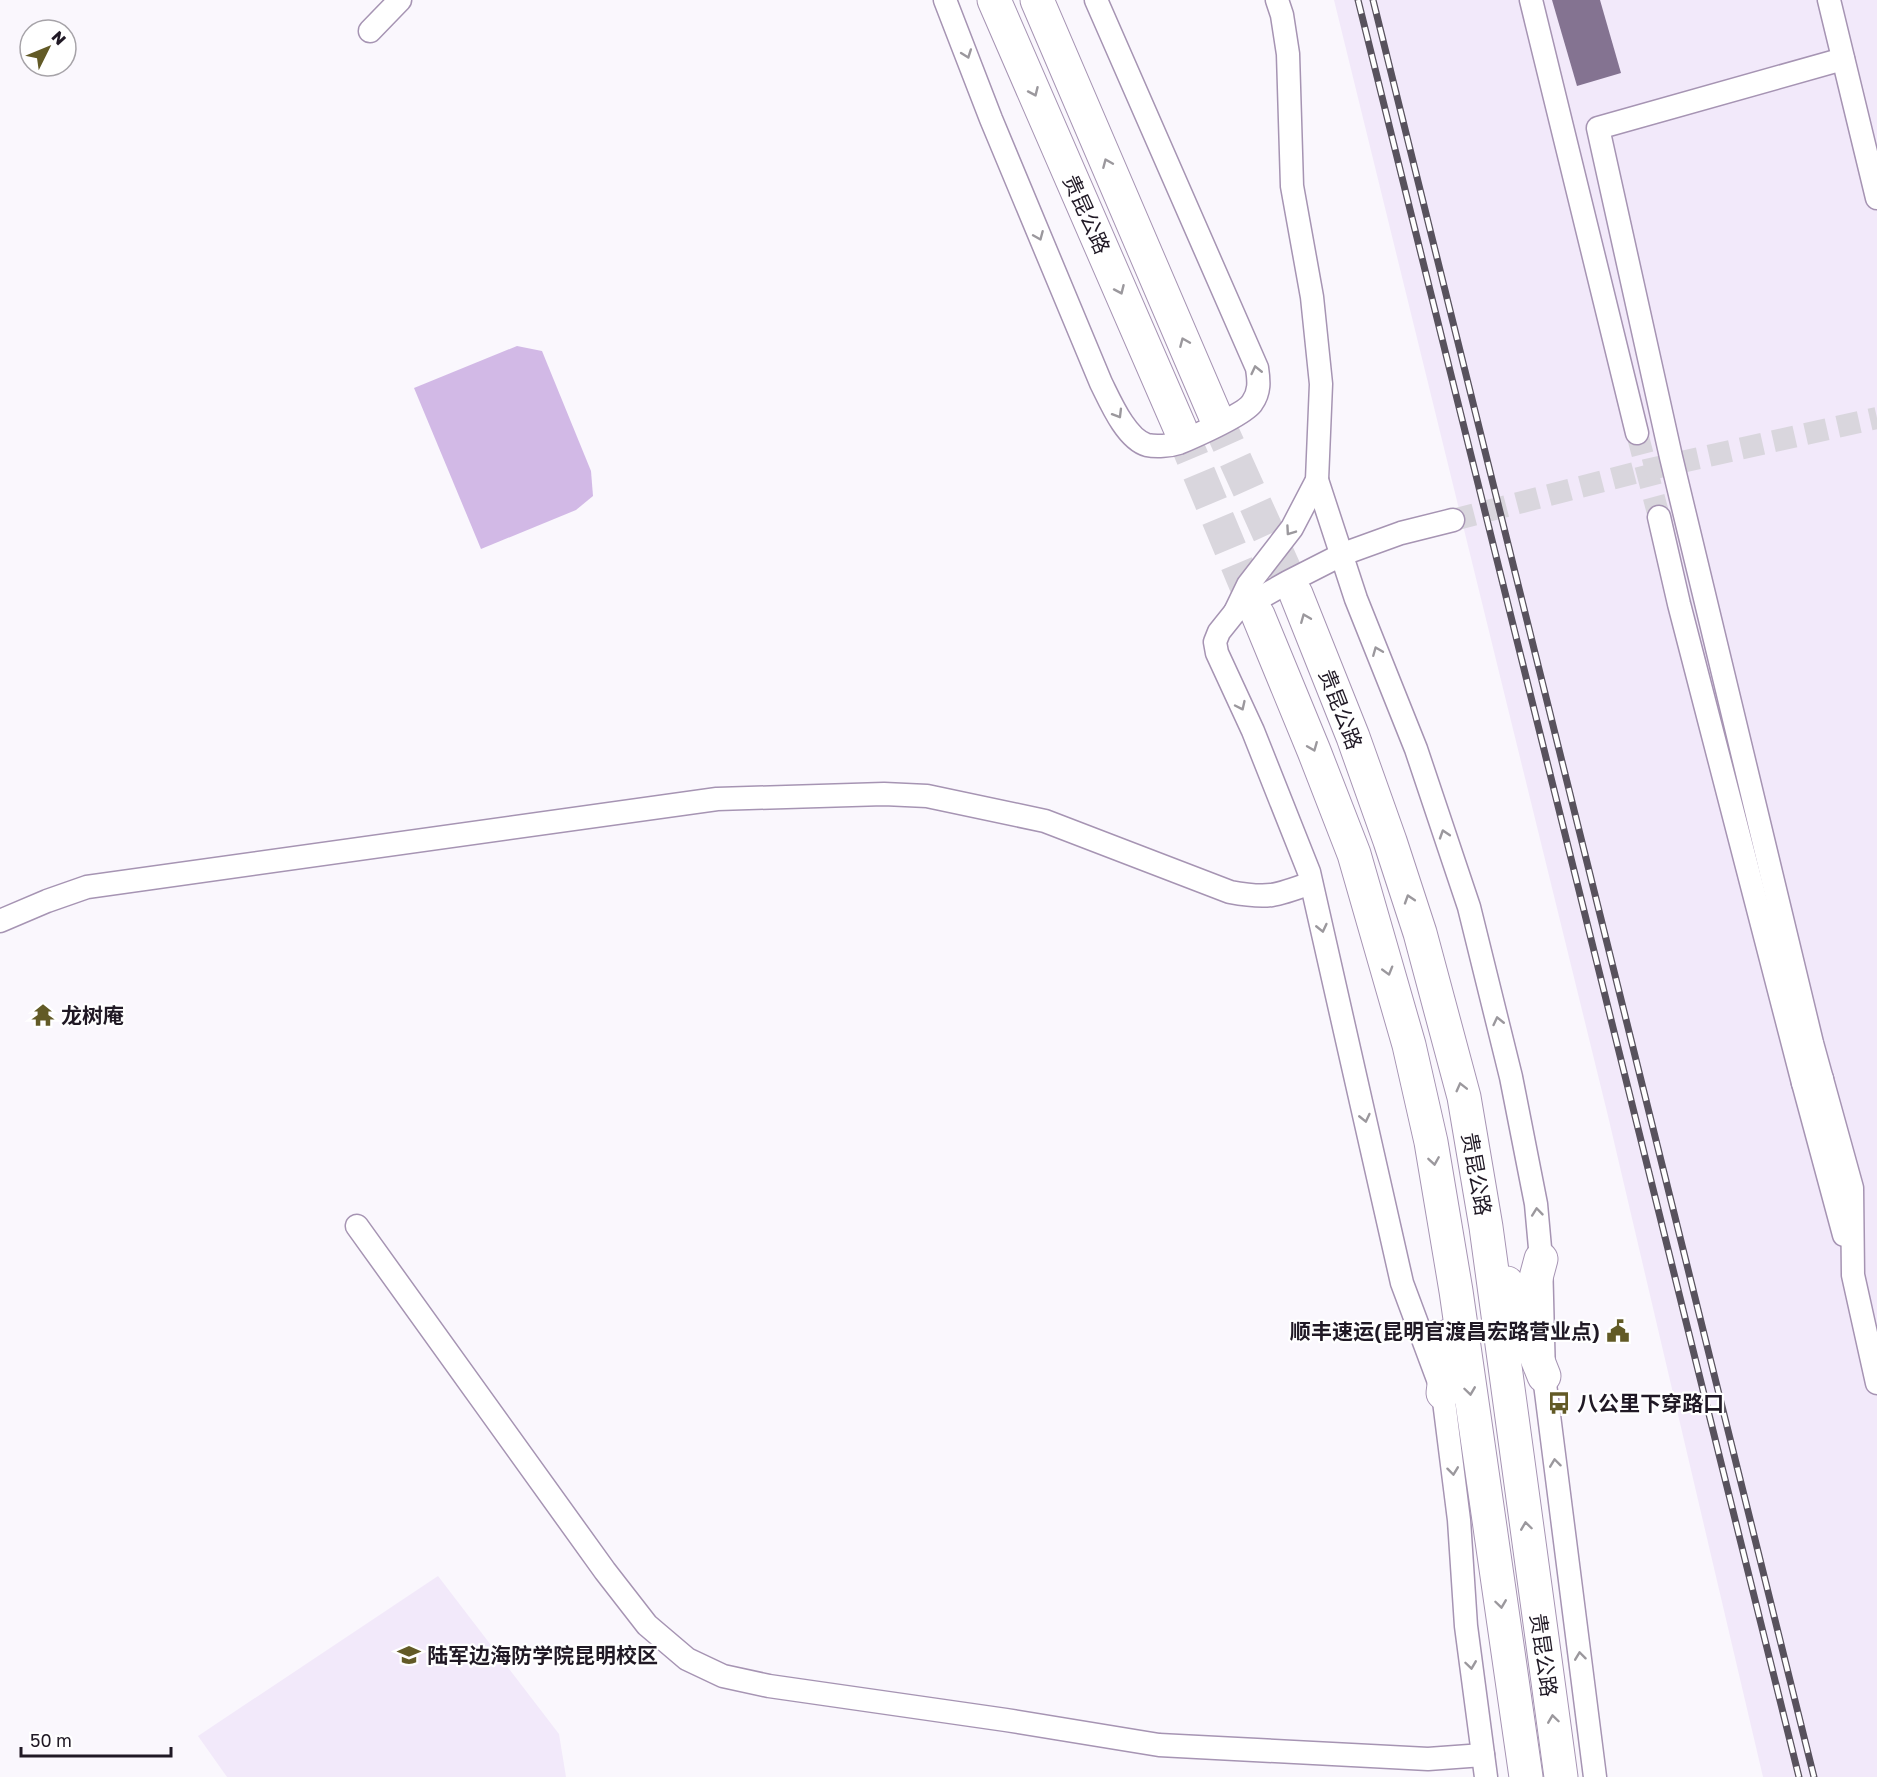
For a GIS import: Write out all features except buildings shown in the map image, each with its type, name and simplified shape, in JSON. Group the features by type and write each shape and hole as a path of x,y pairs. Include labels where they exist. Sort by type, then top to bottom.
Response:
{"highway":[{"name":"贵昆公路","path":"994,0 1180,428"},
{"name":"贵昆公路","path":"1037,0 1215,416"},
{"name":"贵昆公路","path":"1296,594 1353,737 1390,841 1420,933 1464,1097 1486,1227 1561,1777"},
{"name":"贵昆公路","path":"1246,614 1314,751 1354,854 1409,1045 1431,1142 1456,1291 1526,1777"},
{"path":"1486,1227 1544,1376"},
{"path":"1509,1396 1523,1326 1541,1259"},
{"path":"1443,1393 1456,1291"}],"street":[{"path":"370,31 400,0"},
{"path":"945,0 990,119 1101,383 1131,435 1146,445 1163,446 1178,443 1238,414 1251,405 1260,387 1257,368 1096,0"},
{"path":"1277,0 1282,15 1288,54 1292,186 1312,297 1321,384 1317,480 1356,599 1416,749 1469,907 1511,1077 1536,1204 1541,1259 1544,1376 1595,1777"},
{"path":"1531,0 1637,433"},
{"path":"1828,0 1877,198"},
{"path":"1564,137 1843,59"},
{"path":"1598,129 1813,1081"},
{"path":"1246,614 1248,585 1292,528 1317,480"},
{"path":"1659,517 1679,604 1813,1081 1852,1188 1853,1273 1877,1383"},
{"path":"357,1226 605,1571 647,1625 687,1659 723,1676 769,1686 1006,1720 1159,1745 1428,1759 1485,1766 1466,1626 1459,1520 1443,1393 1402,1283 1309,872 1253,731 1217,653 1215,642 1219,632 1287,582 1343,554 1401,533 1453,520"},
{"path":"0,921 87,887 717,799 884,794 927,796 1045,821 1230,892 1258,897 1278,895 1311,883"}],"shaded area":[{"path":"1334,0 1877,0 1877,1777 1763,1777 1608,1116"},
{"path":"517,346 542,351 591,471 593,496 576,510 481,549 414,388"},
{"name":"陆军边海防学院昆明校区","path":"438,1576 559,1734 566,1777 227,1777 198,1736"}],"tunnel":[{"path":"1215,415 1296,594"},
{"path":"1453,520 1646,470 1877,418"},
{"path":"1180,428 1258,615"},
{"path":"1637,433 1659,517"}],"railway":[{"path":"1358,0 1799,1777"},
{"path":"1373,0 1814,1777"}],"place":[{"name":"龙树庵","path":"43,1015"},
{"name":"顺丰速运(昆明官渡昌宏路营业点)","path":"1618,1331"},
{"name":"八公里下穿路口","path":"1559,1403"},
{"name":"陆军边海防学院昆明校区","path":"409,1655"}]}
